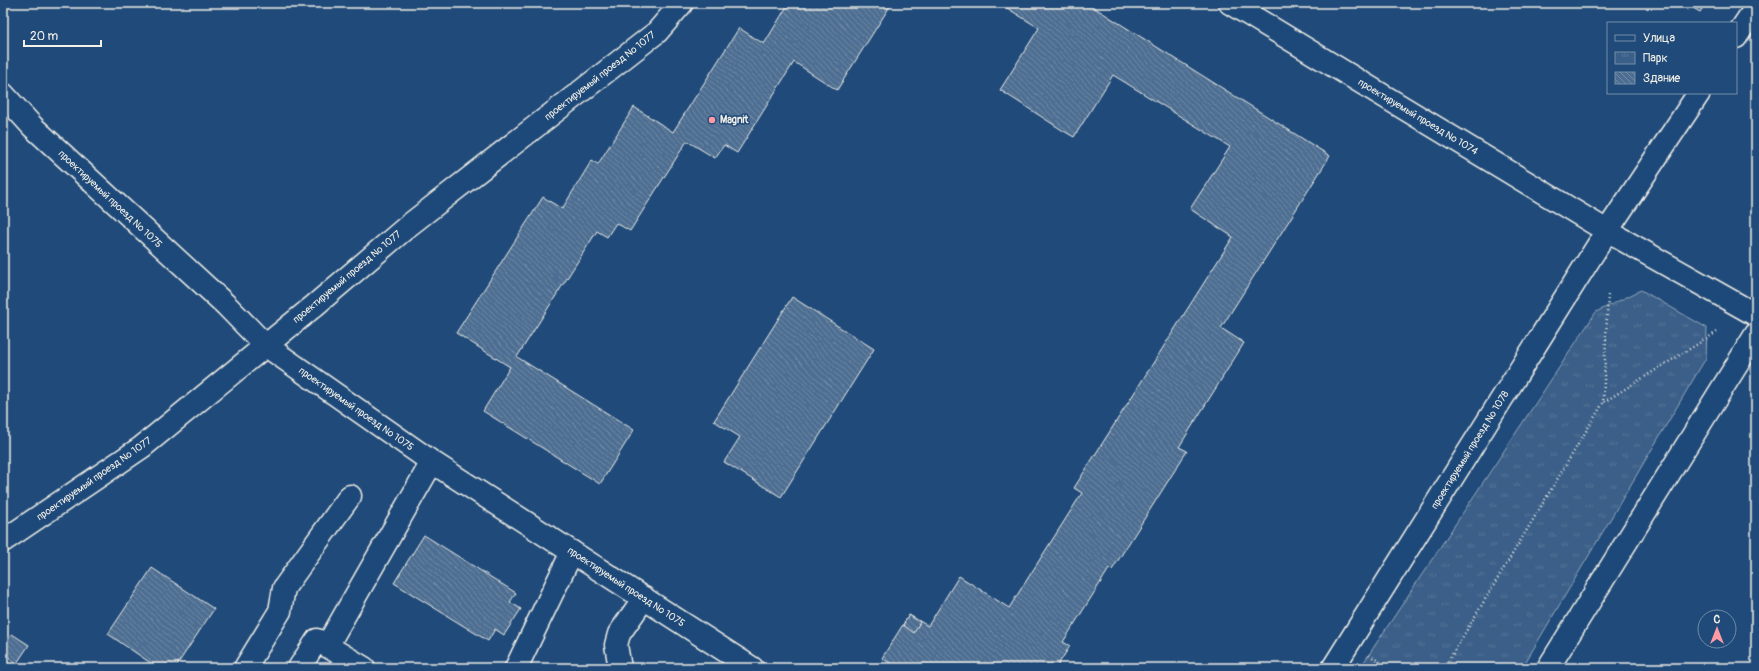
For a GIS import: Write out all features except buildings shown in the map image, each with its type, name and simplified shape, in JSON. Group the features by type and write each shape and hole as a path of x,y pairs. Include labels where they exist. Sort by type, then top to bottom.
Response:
{"street":[{"name":"проектируемый проезд № 1077","path":"3,541 142,448 408,226 657,32 682,3"},
{"name":"проектируемый проезд № 1074","path":"1230,3 1607,231"},
{"path":"1737,36 1756,7"},
{"name":"проектируемый проезд № 1075","path":"3,94 33,128 226,305 265,345 432,462 752,668"},
{"name":"проектируемый проезд № 1078","path":"1333,668 1607,231 1698,94"},
{"path":"1607,231 1756,315"},
{"path":"1548,668 1756,334"},
{"path":"327,646 432,462"},
{"path":"245,668 280,611 284,588 350,496"},
{"path":"516,668 572,552"},
{"path":"620,668 616,645 619,634 644,598"},
{"path":"299,668 317,640 364,668"}],"path":[{"path":"1688,10 1692,3"},
{"path":"1604,402 1608,295"},
{"path":"1444,668 1604,402 1717,332"},
{"path":"1363,652 1388,668"}],"green space":[{"path":"1641,290 1707,328 1706,358 1522,668 1360,668 1596,312"}],"place":[{"name":"Magnit","path":"712,120"}]}
